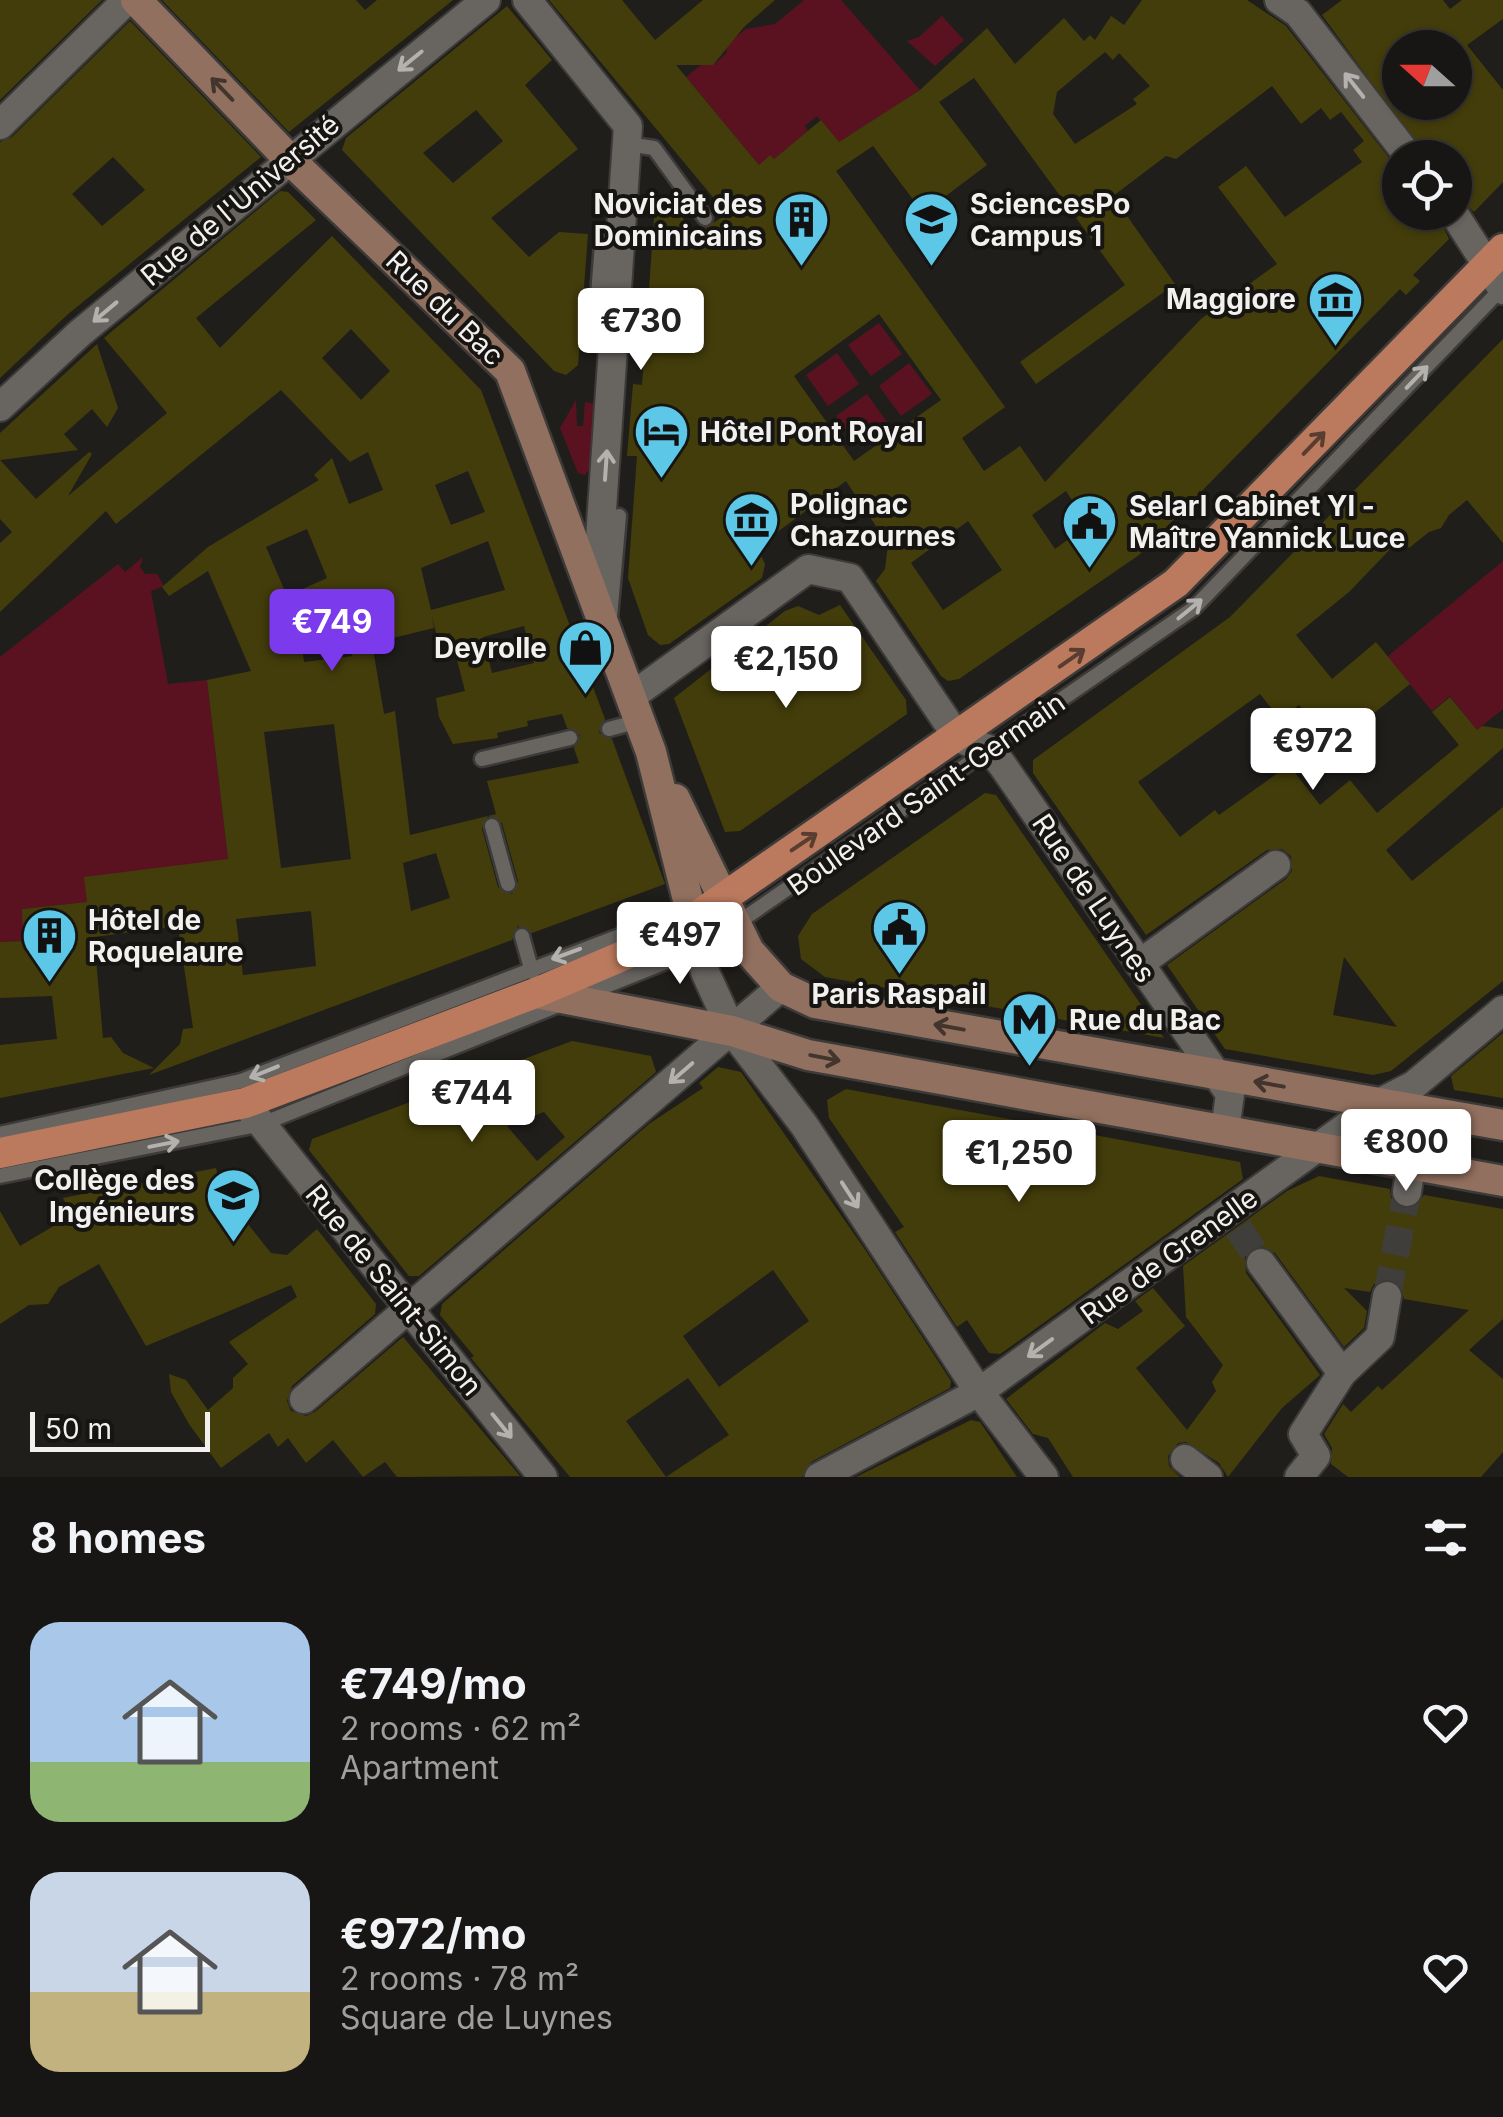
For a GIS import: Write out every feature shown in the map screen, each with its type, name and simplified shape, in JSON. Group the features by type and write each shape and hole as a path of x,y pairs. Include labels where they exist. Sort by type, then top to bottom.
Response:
{"main road":[{"name":"Rue du Bac","path":"136,0 289,159 510,371 651,752 694,924"},
{"name":"Boulevard Saint-Germain","path":"0,1153 254,1114 535,984 730,911 958,738 1176,583 1500,276"},
{"name":"Rue du Bac","path":"651,752 749,951 780,986"},
{"path":"535,984 569,1000 732,1031 808,1055 1319,1149 1409,1178 1503,1181"},
{"path":"780,986 815,1002 1503,1125"}],"street":[{"path":"0,125 126,0"},
{"name":"Rue de l'Université","path":"0,406 80,333 486,0"},
{"path":"527,0 628,126 596,598"},
{"path":"1298,4 1397,140"},
{"path":"1466,230 1500,276"},
{"path":"636,708 808,569 828,571 850,578 958,738 991,750"},
{"name":"Rue de Luynes","path":"991,750 1230,1094 1225,1130"},
{"path":"1139,964 1276,864"},
{"name":"Rue du Bac","path":"694,924 716,1000 732,1031 804,1126 979,1392 1044,1477"},
{"path":"304,1399 780,986"},
{"name":"Rue de Grenelle","path":"819,1477 979,1392 1234,1220 1379,1103 1414,1085 1503,1010"},
{"name":"Rue de Saint-Simon","path":"254,1114 543,1477"},
{"path":"1262,1263 1342,1373"},
{"path":"1299,1477 1316,1456 1304,1434 1342,1373 1380,1337 1388,1296"},
{"path":"1185,1459 1208,1477"}],"lane":[{"path":"627,144 654,148 704,218"},
{"path":"596,320 602,244 621,227"},
{"name":"Boulevard Saint-Germain","path":"730,911 991,750 1194,608 1500,276"},
{"path":"608,632 619,516"},
{"path":"608,729 636,708"},
{"path":"482,759 570,738"},
{"path":"492,826 508,884"},
{"name":"Boulevard Saint-Germain","path":"0,1176 254,1114 569,1000 694,924"},
{"path":"522,936 535,984"},
{"name":"Boulevard Saint-Germain","path":"0,1134 175,1099 241,1081 535,984"}],"shaded area":[{"path":"804,0 841,0 920,90 839,142 817,116 805,126 808,131 774,159 770,155 759,165 686,77 702,64 713,65 726,54 728,43 746,29 775,24"},
{"path":"942,16 964,40 935,66 907,41 919,37"},
{"path":"879,323 902,354 871,376 848,345"},
{"path":"837,353 859,384 828,406 806,375"},
{"path":"909,363 932,394 901,416 879,386"},
{"path":"867,394 889,425 858,446 836,416"},
{"path":"576,400 577,426 583,426 585,402 597,404 592,465 585,475 578,473 560,428"},
{"path":"143,557 140,567 145,574 157,574 164,586 151,591 168,684 207,680 228,859 87,902 23,909 23,941 0,942 0,657 118,564 125,572"},
{"path":"1503,561 1503,709 1477,730 1450,696 1432,711 1387,657"}],"building":[{"path":"0,0 102,0 0,100"},
{"path":"162,0 356,0 365,10 377,0 453,0 289,132"},
{"path":"549,0 622,0 655,40 703,0 775,0 744,27 713,65 676,65 759,165 770,155 774,159 821,120 839,142 920,90 987,28 1015,64 1064,18 1084,41 1090,35 1095,40 1111,16 1124,25 1142,0 1247,0 1286,26 1382,149 1382,230 1445,230 1449,239 1413,275 1420,281 1406,295 1400,289 1139,555 959,679 948,681 876,581 885,569 888,544 846,481 757,547 765,564 762,578 669,644 660,645 648,635 628,578 637,456 627,456 633,384 642,385 655,206 669,202 696,234 727,214","holes":["1105,52 1113,60 1119,53 1150,86 1133,99 1137,104 1075,144 1053,114 1057,92","974,78 1125,285 1020,362 1036,384 1175,284 1113,196 1166,156 1176,159 1272,86 1301,124 1321,108 1330,120 1341,112 1364,141 1353,150 1362,162 1285,217 1246,166 1218,187 1277,264 1201,319 1045,482 1020,446 984,471 962,438 1005,407 836,171 873,146 923,213 987,165 939,102","879,314 941,400 854,461 794,376","1066,491 1088,525 1055,549 1032,515","968,521 1002,570 943,610 911,563"]},
{"path":"1342,0 1443,0 1450,9 1462,0 1503,0 1503,19 1472,41 1472,30 1382,30 1382,97 1322,15"},
{"path":"507,6 552,60 525,85 578,149 491,218 529,257 559,232 588,234 578,365 566,375 554,371 342,150 346,138","holes":["476,110 503,141 453,183 423,153"]},
{"path":"130,21 261,157 67,315 0,378 0,142 12,137","holes":["113,157 145,190 102,226 72,194"]},
{"path":"1472,51 1503,90 1503,182 1474,212 1472,140 1414,140 1399,120 1472,120"},
{"path":"280,191 288,192 316,220 196,318 220,348 332,236 481,390 605,719 599,733 612,739 665,884 532,933 518,926 512,940 149,1075 180,1044 183,1029 193,1028 178,926 94,937 103,1038 111,1037 123,1053 154,1068 0,1098 0,1045 57,1039 52,996 0,998 0,942 23,941 22,909 87,902 84,877 228,859 207,680 251,671 208,571 169,596 162,587 208,547 319,480 314,475 332,458 349,504 383,490 368,452 350,462 281,390 116,524 106,511 0,612 0,543 12,532 0,519 0,460 36,499 89,452 92,454 68,496 167,413 104,338","holes":["351,329 390,371 361,400 322,358","468,471 485,512 451,525 435,485","307,529 327,578 287,596 266,547","488,541 505,590 431,610 421,568","344,609 352,656 304,662 298,617","432,616 437,637 450,633 465,691 436,698 439,717 453,744 498,738 497,733 528,726 527,721 562,714 567,728 580,735 574,748 579,763 487,781 496,814 410,835 395,711 384,714 372,643 434,628","524,626 534,663 492,673 483,637","334,724 351,859 281,868 264,732","488,816 502,823 518,881 512,894 498,887 482,829","436,853 450,898 411,911 403,863","311,911 316,966 243,975 236,919"]},
{"path":"1503,339 1503,543 1467,500 1441,528 1409,548 1401,538 1349,592 1296,635 1332,679 1376,642 1410,684 1332,747 1299,705 1280,719 1260,694 1138,782 1180,837 1215,810 1219,815 1289,765 1320,805 1350,780 1377,813 1459,745 1432,712 1450,697 1477,730 1482,726 1503,729 1503,748 1386,850 1412,881 1503,807 1503,981 1391,1071 1373,1075 1225,1049 1167,965 1286,879 1292,871 1291,856 1282,849 1267,850 1146,935 1033,773 1033,760 1230,617","holes":["1344,957 1397,1027 1333,1015"]},
{"path":"97,344 118,408 107,427 92,409 64,434 78,450 0,460 0,433"},
{"path":"840,605 906,700 907,714 740,831 725,832 674,698 785,611 798,606 819,615"},
{"path":"985,793 996,795 1164,1038 825,977 801,959 798,936 812,914"},
{"path":"1503,1033 1503,1098 1454,1090 1451,1076"},
{"path":"572,1041 651,1056 656,1072 419,1276 409,1276 309,1150 312,1139","holes":["544,1112 565,1137 537,1161 507,1126"]},
{"path":"718,1067 741,1072 951,1381 950,1388 811,1462 802,1477 666,1477 570,1477 440,1315 442,1304 649,1124 703,1088 699,1083","holes":["773,1270 809,1321 719,1387 683,1336","688,1378 729,1435 666,1477 626,1421"]},
{"path":"846,1089 1240,1162 1243,1179 1000,1354 989,1353 967,1320 957,1327 895,1232 904,1227 829,1118 827,1100"},
{"path":"216,1168 222,1192 271,1253 287,1255 317,1229 376,1304 375,1314 292,1386 287,1401 291,1411 306,1416 315,1412 403,1337 520,1476 397,1477 385,1462 363,1477 333,1440 306,1463 288,1438 278,1447 269,1433 221,1468 171,1392 169,1374 186,1380 208,1410 233,1388 233,1378 248,1364 229,1342 297,1297 291,1285 146,1346 99,1264 59,1287 48,1304 29,1305 0,1324 0,1211 20,1246 72,1215 63,1198"},
{"path":"1319,1176 1390,1189 1391,1199 1404,1209 1414,1208 1424,1195 1503,1209 1503,1319 1469,1350 1503,1379 1503,1452 1481,1477 1348,1477 1331,1464 1332,1448 1324,1434 1343,1404 1351,1412 1378,1386 1382,1390 1469,1310 1404,1299 1399,1283 1389,1279 1374,1284 1370,1292 1344,1288 1367,1311 1364,1328 1344,1347 1275,1253 1260,1246 1245,1255 1246,1273 1320,1375 1282,1408 1228,1477 1219,1463 1186,1442 1178,1443 1168,1456 1169,1466 1180,1477 1073,1477 1048,1438 1033,1434 1006,1399 1105,1323 1118,1329 1143,1311 1135,1301 1153,1288 1185,1326 1136,1368 1187,1430 1216,1391 1212,1382 1223,1365 1186,1317 1183,1266 1287,1191"},
{"path":"971,1420 980,1422 1017,1477 856,1477"}],"tunnel":[{"path":"1387,1296 1407,1192"},
{"path":"1238,1228 1261,1263"}],"place":[{"name":"Noviciat des Dominicains","path":"802,269"},
{"name":"SciencesPo Campus 1","path":"931,269"},
{"name":"Maggiore","path":"1335,348"},
{"name":"Hôtel Pont Royal","path":"661,481"},
{"name":"Polignac Chazournes","path":"751,569"},
{"name":"Selarl Cabinet Yl - Maître Yannick Luce","path":"1090,571"},
{"name":"Deyrolle","path":"586,697"},
{"name":"Paris Raspail","path":"899,977"},
{"name":"Hôtel de Roquelaure","path":"49,985"},
{"name":"Rue du Bac","path":"1030,1069"},
{"name":"Collège des Ingénieurs","path":"234,1245"}]}
